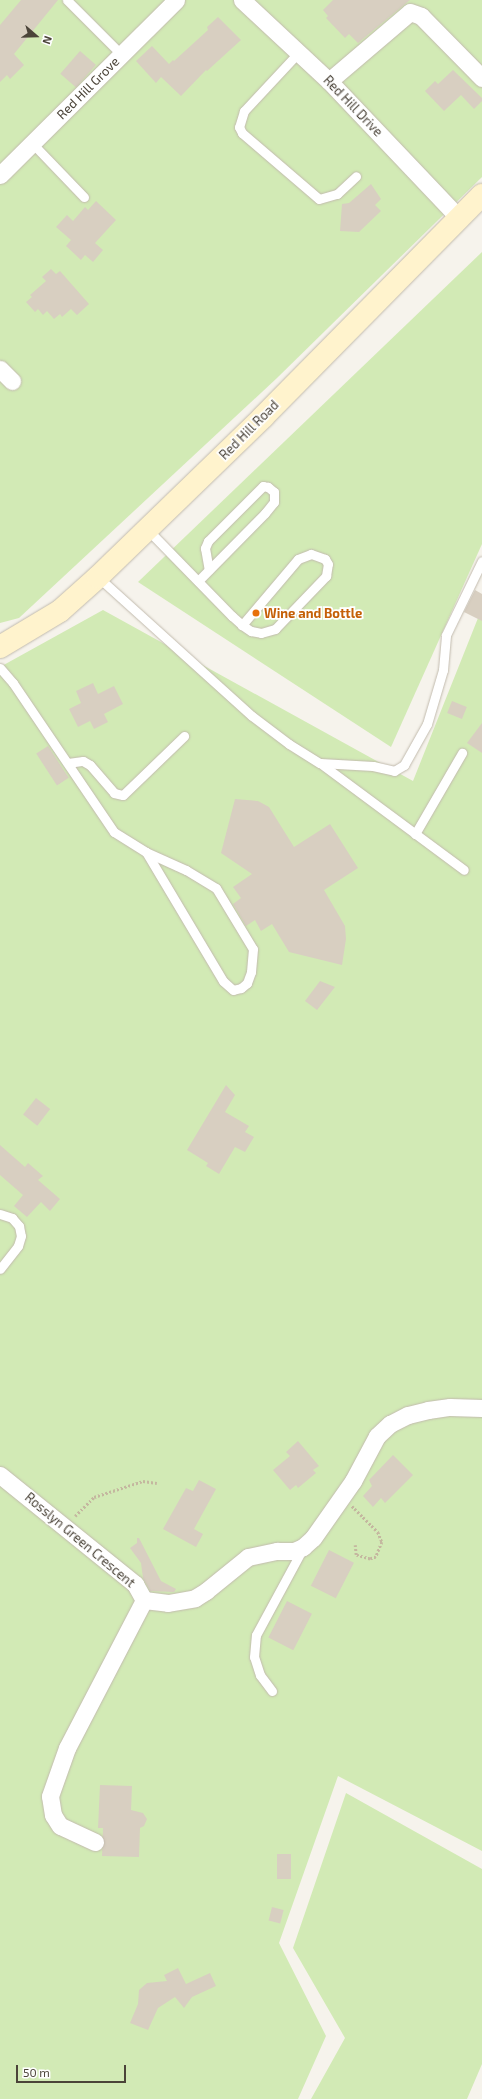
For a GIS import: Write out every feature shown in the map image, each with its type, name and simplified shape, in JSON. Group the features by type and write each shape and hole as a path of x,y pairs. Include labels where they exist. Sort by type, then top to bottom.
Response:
{"main road":[{"name":"Red Hill Road","path":"0,647 60,611 98,576 263,417 458,217 482,195"}],"street":[{"name":"Red Hill Grove","path":"0,175 176,0"},
{"name":"Red Hill Drive","path":"242,0 329,81 458,217"},
{"path":"329,81 410,12 421,16 482,78"},
{"path":"0,369 12,381"},
{"path":"303,1547 342,1496 362,1465 367,1451 390,1424 408,1415 428,1410 450,1407 482,1408"},
{"name":"Rosslyn Green Crescent","path":"0,1475 64,1525 135,1584 144,1600 168,1603 182,1601 206,1591 248,1557 277,1550 294,1551 303,1547"},
{"path":"95,1842 60,1826 53,1816 50,1796 67,1748 144,1600"}],"lane":[{"path":"67,0 122,55"},
{"path":"299,52 244,111 239,127 242,133 319,199 337,194 356,176"},
{"path":"32,143 84,197"},
{"path":"198,581 209,570 274,502 274,492 268,487 263,486 208,541 205,548 209,570"},
{"path":"147,528 242,625 261,633 275,629 326,576 328,564 326,559 310,554 298,559 242,625"},
{"path":"320,764 373,766 394,771 404,765 426,724 443,670 446,635 482,561"},
{"path":"98,576 252,716 464,870"},
{"path":"0,668 13,683 114,832 146,852 186,870 216,888 253,949 251,972 247,983 241,988 233,990 223,981 146,852"},
{"path":"68,763 83,761 90,765 114,793 123,795 184,736"},
{"path":"415,834 462,753"},
{"path":"0,1214 12,1218 19,1226 20,1236 18,1246 0,1269"},
{"path":"272,1691 260,1675 254,1657 256,1635 303,1547"}],"path":[{"path":"64,1525 80,1513 94,1497 143,1481 158,1483"},
{"path":"342,1496 378,1532 382,1542 376,1557 370,1559 356,1556 355,1545"}],"green space":[{"path":"0,0 482,0 482,177 277,378 19,618 0,623"},
{"path":"482,252 482,544 391,747 138,582"},
{"path":"482,608 482,1851 338,1776 279,1943 326,2036 298,2099 0,2099 0,667 103,610 413,781"},
{"path":"346,1793 482,1869 482,2064 467,2099 311,2099 345,2038 293,1948"}],"building":[{"path":"21,0 58,0 14,54 24,65 10,79 7,75 0,82 0,25"},
{"path":"333,0 410,0 358,43 349,34 345,38 326,18 328,16 323,10"},
{"path":"218,17 241,40 207,71 206,70 181,96 161,77 156,83 136,61 152,46 169,64 208,30 207,27"},
{"path":"80,51 96,65 76,87 60,74"},
{"path":"453,70 482,98 482,101 474,109 461,95 444,111 425,91 435,81 438,84"},
{"path":"371,184 381,199 375,205 381,211 359,232 340,231 342,204 349,203"},
{"path":"96,201 116,220 95,243 103,250 93,262 85,255 81,260 66,246 71,240 56,227 67,215 73,221 85,207 88,210"},
{"path":"51,269 56,274 60,271 89,304 77,315 71,309 62,317 60,314 54,319 47,311 43,315 38,309 35,312 26,302 32,297 30,295 46,281 42,277"},
{"path":"475,590 482,594 482,621 464,612"},
{"path":"93,683 98,694 114,686 123,704 104,714 108,722 94,729 90,721 78,727 69,709 81,703 76,691"},
{"path":"452,701 467,707 462,719 447,713"},
{"path":"482,723 482,753 467,743"},
{"path":"48,746 69,778 57,785 36,754"},
{"path":"235,799 258,801 269,807 294,847 330,824 358,868 324,890 345,926 346,939 342,965 289,952 272,924 261,931 255,920 246,926 233,904 241,898 233,887 252,874 221,853"},
{"path":"320,981 335,987 317,1010 305,1001"},
{"path":"226,1085 235,1095 225,1112 249,1126 245,1132 254,1137 245,1152 235,1147 219,1174 206,1166 208,1163 187,1150"},
{"path":"36,1098 50,1109 37,1126 23,1115"},
{"path":"0,1145 25,1167 28,1163 43,1176 38,1180 60,1199 50,1211 41,1202 27,1217 14,1206 23,1195 0,1175"},
{"path":"298,1441 319,1466 313,1470 316,1473 298,1488 296,1485 290,1490 273,1470 290,1456 286,1452"},
{"path":"393,1455 413,1475 385,1503 381,1498 373,1507 363,1496 372,1486 369,1480"},
{"path":"199,1480 216,1489 194,1529 203,1534 196,1547 163,1529 186,1488 193,1491"},
{"path":"137,1538 139,1538 161,1581 176,1589 174,1592 150,1591 143,1578 141,1563 130,1548 137,1543"},
{"path":"329,1550 354,1563 336,1598 311,1586"},
{"path":"287,1601 312,1614 293,1650 268,1638"},
{"path":"100,1785 132,1786 131,1810 143,1813 147,1819 144,1826 140,1828 139,1857 102,1856 103,1828 98,1828"},
{"path":"277,1854 291,1854 291,1879 277,1879"},
{"path":"272,1907 284,1910 280,1923 269,1921"},
{"path":"178,1968 186,1984 210,1973 216,1986 192,1997 184,2008 175,1997 158,2008 148,2030 130,2023 138,2004 139,1990 147,1983 167,1981 164,1975"}],"place":[{"name":"Wine and Bottle","path":"256,613"}]}
